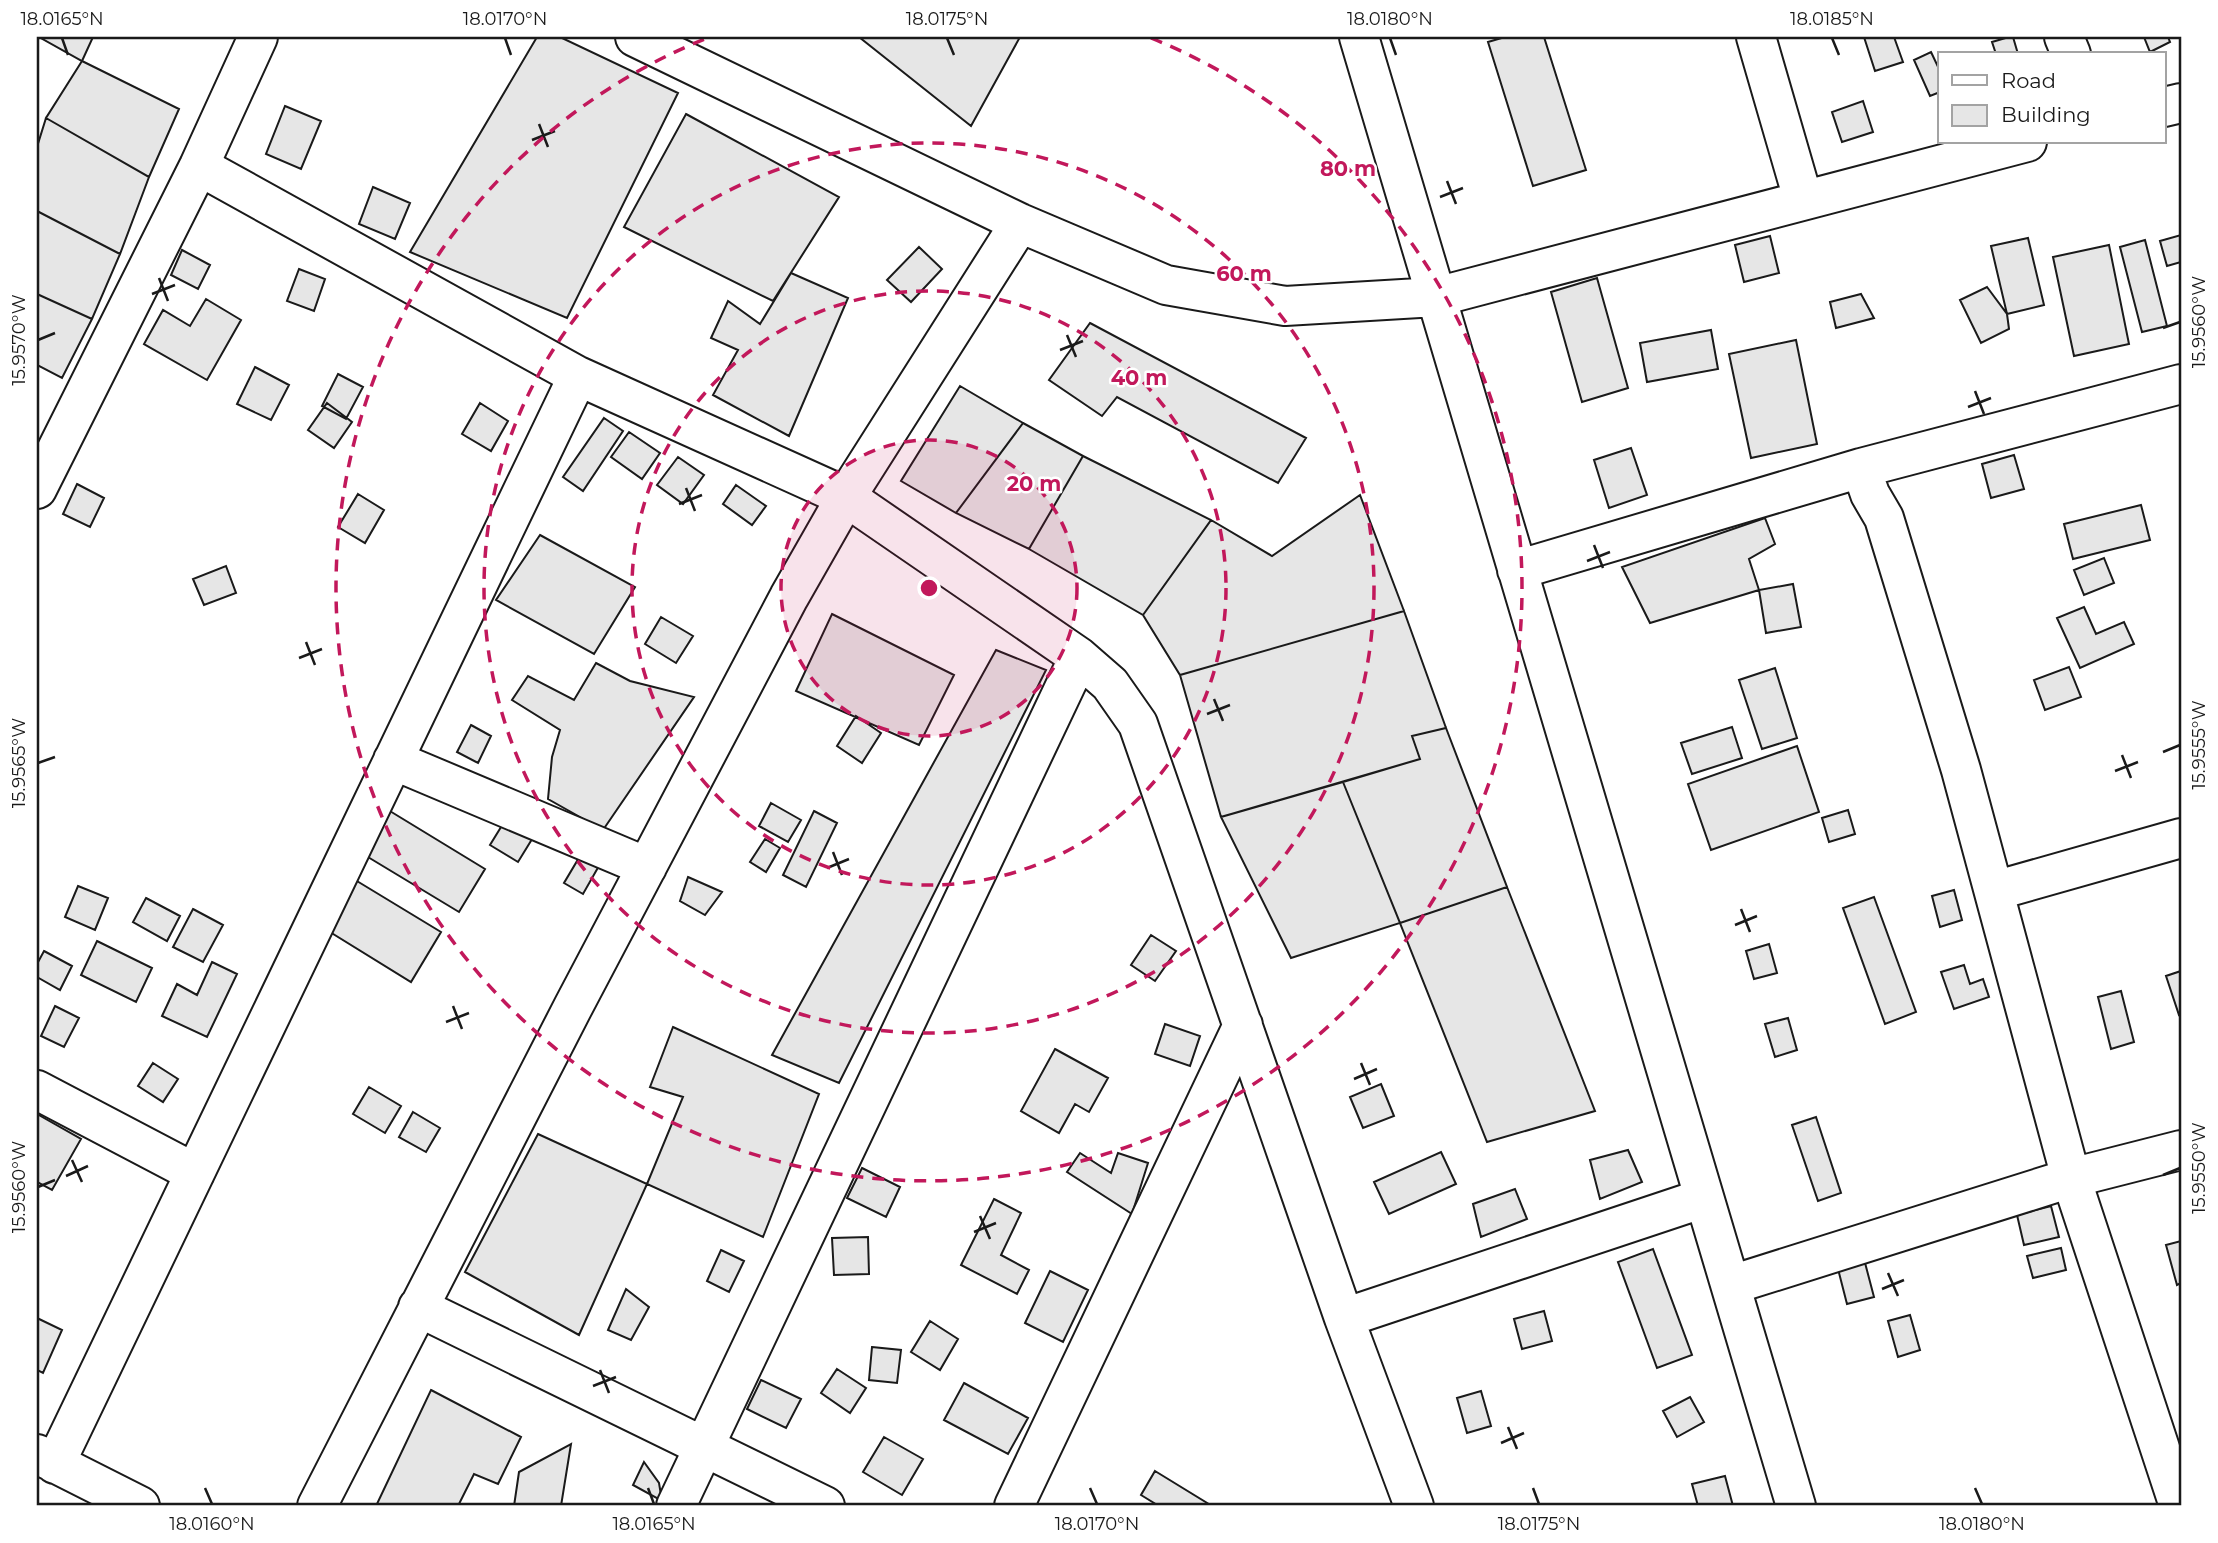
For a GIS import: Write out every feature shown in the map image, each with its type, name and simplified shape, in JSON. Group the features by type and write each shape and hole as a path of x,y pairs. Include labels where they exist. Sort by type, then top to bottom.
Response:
{"street":[{"path":"37,489 199,166 258,37"},
{"path":"635,37 1020,223 1166,285 1285,306 1436,297 2019,144"},
{"path":"1359,37 1796,1506"},
{"path":"1756,37 1803,199"},
{"path":"199,166 578,376 846,497 1079,657 1110,684 1138,724 1345,1318 1414,1506"},
{"path":"317,1506 789,597 846,497 1020,223"},
{"path":"140,1506 99,1498 46,1459 195,1173 578,376"},
{"path":"1517,570 1861,468 2181,384"},
{"path":"1861,468 1870,494 1884,518 1961,770 2071,1178 2173,1462 2179,1506"},
{"path":"676,1506 1079,657"},
{"path":"393,760 647,867"},
{"path":"1994,891 2181,838"},
{"path":"1014,1506 1243,1025"},
{"path":"37,1090 195,1173"},
{"path":"1731,1285 2071,1178 2181,1150"},
{"path":"1345,1318 1704,1198"},
{"path":"418,1307 825,1506"}],"building":[{"path":"39,37 93,37 82,61"},
{"path":"537,37 560,37 678,93 567,318 410,252"},
{"path":"859,37 1020,37 971,126"},
{"path":"1505,37 1544,37 1586,170 1533,186 1488,42"},
{"path":"1864,37 1894,37 1903,62 1875,71"},
{"path":"2013,37 2017,52 1995,52 1992,42"},
{"path":"2144,37 2168,37 2170,42 2150,52"},
{"path":"1931,52 1938,67 1938,93 1930,96 1914,60"},
{"path":"82,61 179,109 149,177 46,118"},
{"path":"1863,101 1873,132 1842,142 1832,112"},
{"path":"285,106 321,121 301,169 266,154"},
{"path":"686,114 839,197 773,301 624,227"},
{"path":"46,118 149,177 120,254 37,211 37,147"},
{"path":"373,187 410,203 395,239 359,224"},
{"path":"37,211 120,254 92,319 37,294"},
{"path":"2181,235 2181,262 2167,266 2160,241"},
{"path":"1770,236 1779,273 1744,282 1735,245"},
{"path":"2028,238 2044,305 2007,314 1991,246"},
{"path":"2145,240 2167,326 2142,332 2120,247"},
{"path":"2109,245 2129,344 2074,356 2053,257"},
{"path":"919,247 942,269 911,302 887,280"},
{"path":"182,250 210,265 198,289 171,275"},
{"path":"299,269 325,279 314,311 287,301"},
{"path":"791,273 848,298 789,436 713,395 738,350 711,338 728,301 760,324"},
{"path":"1597,278 1628,388 1582,402 1551,292"},
{"path":"1987,287 2007,314 2009,329 1981,343 1960,300"},
{"path":"37,294 92,319 62,378 37,365"},
{"path":"1861,294 1874,318 1836,328 1830,302"},
{"path":"206,299 241,320 207,380 144,344 163,310 190,326"},
{"path":"1090,323 1306,438 1278,483 1117,397 1102,416 1049,380"},
{"path":"1711,330 1718,369 1647,382 1640,343"},
{"path":"1796,340 1817,444 1751,458 1729,354"},
{"path":"255,367 289,385 271,420 237,404"},
{"path":"338,374 363,387 346,419 322,406"},
{"path":"960,386 1023,423 956,513 901,481"},
{"path":"327,403 352,422 334,448 308,430"},
{"path":"480,403 508,421 491,451 462,434"},
{"path":"604,418 623,431 583,491 563,477"},
{"path":"1023,423 1083,456 1029,549 956,513"},
{"path":"629,432 660,453 642,479 611,457"},
{"path":"1631,448 1647,495 1609,508 1594,460"},
{"path":"2014,455 2024,489 1991,498 1982,464"},
{"path":"1083,456 1211,520 1143,615 1029,549"},
{"path":"678,457 704,475 683,504 657,485"},
{"path":"77,484 104,498 90,527 63,514"},
{"path":"736,485 766,506 752,525 723,504"},
{"path":"358,494 384,510 365,543 338,527"},
{"path":"1360,495 1404,611 1180,675 1143,615 1211,520 1272,556"},
{"path":"2141,505 2150,540 2073,559 2064,524"},
{"path":"1765,518 1775,544 1749,559 1759,590 1650,623 1622,567"},
{"path":"540,535 635,587 594,654 496,600"},
{"path":"2104,558 2114,583 2084,595 2074,570"},
{"path":"226,566 236,593 204,605 193,579"},
{"path":"1793,584 1801,627 1766,633 1759,590"},
{"path":"2084,607 2096,634 2124,622 2134,644 2080,668 2057,618"},
{"path":"1404,611 1446,728 1412,736 1420,759 1221,817 1180,675"},
{"path":"832,614 954,675 919,745 796,691"},
{"path":"661,617 693,636 676,663 645,644"},
{"path":"996,650 1046,670 839,1083 772,1055"},
{"path":"596,663 630,681 694,697 603,830 548,799 552,757 560,730 512,700 528,676 574,700"},
{"path":"2069,667 2081,697 2045,710 2034,680"},
{"path":"1775,668 1797,738 1762,749 1739,680"},
{"path":"856,716 881,733 862,763 837,746"},
{"path":"471,725 491,736 478,763 457,752"},
{"path":"1732,727 1742,758 1692,774 1681,743"},
{"path":"1446,728 1507,887 1400,923 1343,782 1420,759 1412,736"},
{"path":"1797,746 1819,812 1711,850 1688,784"},
{"path":"1343,782 1400,923 1291,958 1221,817"},
{"path":"771,803 801,820 788,842 759,826"},
{"path":"380,805 485,869 459,912 353,848"},
{"path":"1848,810 1855,834 1829,842 1822,818"},
{"path":"814,811 837,823 806,887 783,875"},
{"path":"509,814 537,831 518,862 490,845"},
{"path":"765,839 780,848 766,872 750,862"},
{"path":"586,846 604,857 583,894 564,883"},
{"path":"347,875 441,932 411,982 317,924"},
{"path":"688,877 722,892 705,915 680,901"},
{"path":"78,886 108,898 95,930 65,917"},
{"path":"1507,887 1595,1111 1487,1142 1400,923"},
{"path":"1954,890 1962,920 1940,927 1932,896"},
{"path":"1874,897 1916,1012 1885,1024 1843,908"},
{"path":"146,898 180,916 167,941 133,922"},
{"path":"193,909 223,925 203,962 173,947"},
{"path":"1151,935 1176,951 1155,981 1131,965"},
{"path":"97,941 152,968 136,1002 81,975"},
{"path":"1769,944 1777,973 1754,979 1746,951"},
{"path":"44,951 72,966 60,990 37,977 37,964"},
{"path":"212,962 237,974 207,1037 162,1016 177,984 197,995"},
{"path":"1964,965 1970,984 1983,979 1989,997 1954,1009 1941,972"},
{"path":"2181,971 2181,1014 2179,1015 2166,976"},
{"path":"2121,991 2134,1042 2111,1049 2098,997"},
{"path":"55,1006 79,1018 64,1047 41,1036"},
{"path":"1788,1018 1797,1050 1775,1057 1765,1024"},
{"path":"1165,1024 1200,1036 1190,1066 1155,1054"},
{"path":"673,1027 819,1094 763,1237 647,1184 683,1097 650,1087"},
{"path":"1055,1049 1108,1078 1089,1112 1075,1104 1059,1133 1021,1111"},
{"path":"153,1063 178,1079 163,1102 138,1086"},
{"path":"1381,1084 1394,1116 1363,1128 1350,1097"},
{"path":"369,1087 401,1106 385,1133 353,1114"},
{"path":"413,1112 440,1128 426,1152 399,1137"},
{"path":"37,1114 81,1139 52,1190 37,1182"},
{"path":"1816,1117 1841,1193 1818,1201 1792,1125"},
{"path":"538,1134 647,1184 579,1335 465,1272"},
{"path":"1628,1150 1642,1182 1600,1199 1590,1160"},
{"path":"1441,1152 1456,1184 1389,1214 1374,1182"},
{"path":"1080,1153 1111,1173 1118,1153 1148,1163 1132,1214 1067,1172"},
{"path":"862,1168 900,1187 886,1217 847,1198"},
{"path":"1515,1189 1527,1219 1481,1237 1473,1204"},
{"path":"994,1199 1021,1213 1001,1255 1029,1270 1017,1294 961,1265"},
{"path":"2051,1206 2059,1237 2024,1245 2017,1215"},
{"path":"868,1237 869,1274 834,1275 832,1238"},
{"path":"2181,1241 2181,1283 2177,1285 2166,1245"},
{"path":"2061,1248 2066,1270 2033,1278 2027,1256"},
{"path":"1653,1249 1692,1355 1657,1368 1618,1262"},
{"path":"721,1250 744,1261 729,1292 707,1281"},
{"path":"1864,1259 1874,1297 1847,1304 1837,1265"},
{"path":"1050,1271 1088,1290 1063,1342 1025,1323"},
{"path":"626,1289 649,1307 631,1340 608,1330"},
{"path":"1544,1311 1552,1341 1522,1349 1514,1319"},
{"path":"1910,1315 1920,1350 1898,1357 1888,1321"},
{"path":"37,1318 62,1330 43,1373 37,1370"},
{"path":"930,1321 958,1339 940,1370 911,1352"},
{"path":"872,1347 901,1350 897,1383 869,1380"},
{"path":"837,1369 866,1388 850,1413 821,1393"},
{"path":"761,1380 801,1399 786,1428 747,1409"},
{"path":"964,1383 1028,1418 1008,1454 944,1420"},
{"path":"431,1390 521,1437 498,1484 474,1474 458,1506 376,1506"},
{"path":"1481,1391 1491,1426 1467,1433 1457,1398"},
{"path":"1690,1397 1704,1422 1677,1437 1663,1411"},
{"path":"884,1437 923,1459 902,1495 863,1472"},
{"path":"571,1444 561,1506 514,1506 519,1472"},
{"path":"644,1462 659,1483 662,1501 633,1485"},
{"path":"1155,1471 1212,1506 1159,1506 1141,1495"},
{"path":"1725,1476 1733,1506 1698,1506 1692,1484"}]}
